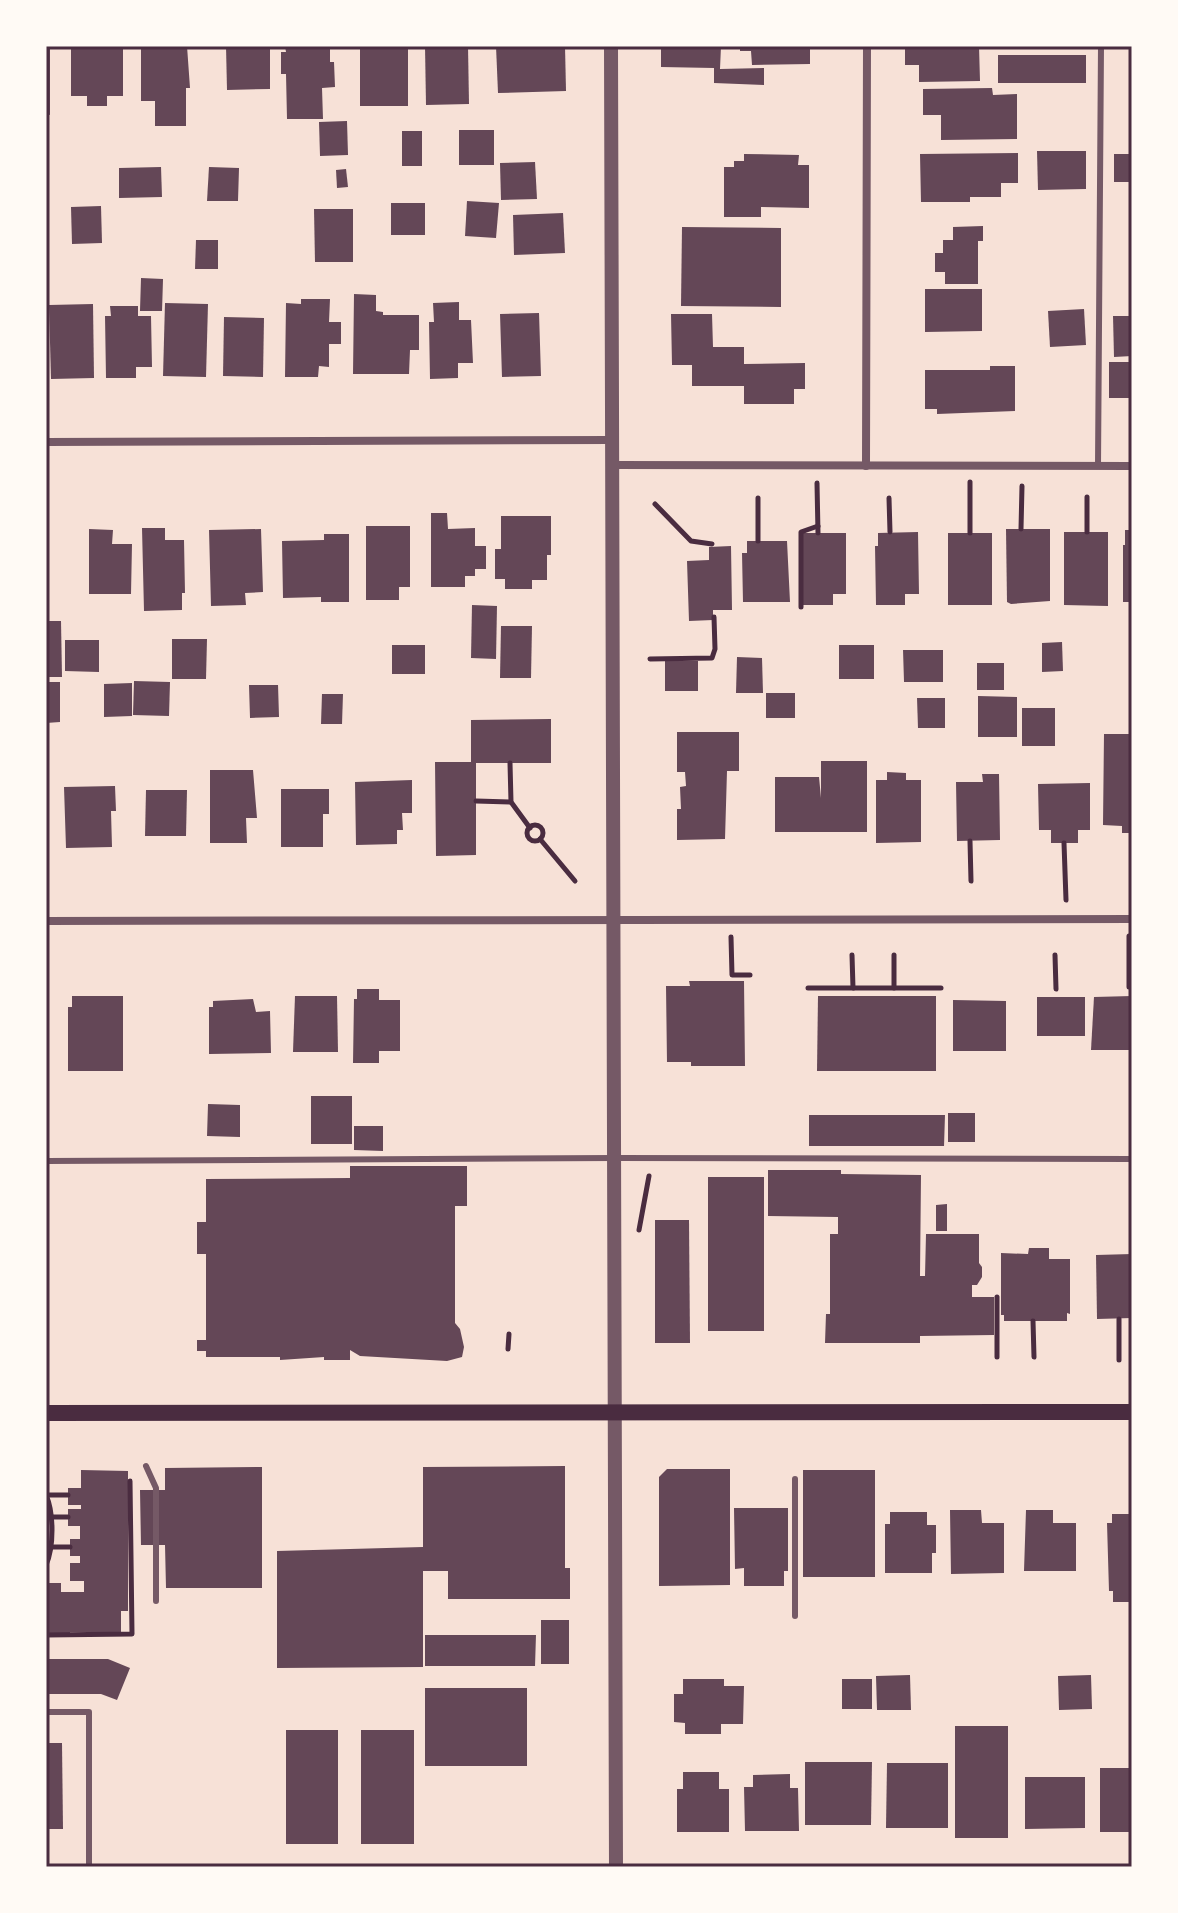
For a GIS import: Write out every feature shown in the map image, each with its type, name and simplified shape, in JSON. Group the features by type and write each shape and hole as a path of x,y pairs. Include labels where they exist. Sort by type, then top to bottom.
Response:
{"main road":[{"path":"46,1413 1132,1412"}],"street":[{"path":"611,46 616,1867"},
{"path":"866,466 867,46"},
{"path":"46,442 612,440"},
{"path":"612,465 1132,466"},
{"path":"46,921 1132,919"}],"lane":[{"path":"1098,466 1101,46"},
{"path":"46,1161 1132,1159"},
{"path":"146,1466 156,1488 156,1601"},
{"path":"795,1479 795,1616"},
{"path":"46,1712 89,1712 89,1867"}],"path":[{"path":"970,482 970,533"},
{"path":"1021,529 1022,482"},
{"path":"801,607 801,532 818,529 817,483"},
{"path":"1087,497 1087,532"},
{"path":"758,498 758,541"},
{"path":"889,498 890,532"},
{"path":"655,504 691,541 712,544"},
{"path":"650,659 712,658 715,649 714,617"},
{"path":"510,763 511,802 530,828"},
{"path":"476,801 511,802"},
{"path":"530,828 538,826 542,829 540,839"},
{"path":"530,828 530,838 535,841 540,839"},
{"path":"540,839 575,881"},
{"path":"970,841 971,881"},
{"path":"1064,843 1066,900"},
{"path":"1129,935 1129,987"},
{"path":"731,936 732,975 750,975"},
{"path":"852,955 853,988"},
{"path":"894,955 894,988"},
{"path":"1055,955 1056,989"},
{"path":"808,988 941,988"},
{"path":"637,1241 652,1158"},
{"path":"997,1297 997,1357"},
{"path":"1119,1319 1119,1360"},
{"path":"1033,1321 1034,1357"},
{"path":"508,1349 509,1334"},
{"path":"46,1635 132,1634 130,1466"},
{"path":"46,1565 50,1547 50,1505 46,1495 68,1495"},
{"path":"50,1517 68,1517"},
{"path":"50,1547 70,1547"}],"building":[{"path":"46,46 50,46 50,115 46,114"},
{"path":"71,46 123,46 123,96 107,96 107,106 87,106 87,96 71,96"},
{"path":"141,46 187,46 190,88 186,88 186,126 155,126 155,101 141,101"},
{"path":"226,46 270,46 270,89 227,90"},
{"path":"285,46 330,46 335,87 322,88 323,119 287,119 286,74 281,74 281,52 286,52"},
{"path":"360,46 408,46 408,106 360,106"},
{"path":"425,46 468,46 469,104 426,105"},
{"path":"496,46 565,46 566,91 498,93"},
{"path":"661,46 721,46 720,69 764,68 764,85 714,83 714,68 661,67"},
{"path":"740,46 810,46 810,64 752,65 751,51 740,51"},
{"path":"905,46 979,46 980,81 919,82 919,65 905,65"},
{"path":"998,55 1086,55 1086,83 998,83"},
{"path":"992,88 993,95 1017,94 1017,139 941,140 941,115 923,115 923,89"},
{"path":"347,121 348,155 320,156 319,122"},
{"path":"459,130 494,130 494,165 459,165"},
{"path":"402,131 422,131 422,166 402,166"},
{"path":"1037,151 1086,151 1086,189 1038,190"},
{"path":"1018,153 1018,183 1001,183 1001,197 970,197 970,202 921,202 920,154"},
{"path":"744,154 799,155 798,165 809,165 809,208 761,207 761,217 724,217 724,167 734,167 734,161 744,161"},
{"path":"1114,154 1132,154 1132,182 1114,182"},
{"path":"535,162 537,199 501,200 500,163"},
{"path":"161,167 162,197 119,198 119,168"},
{"path":"209,167 239,168 238,201 207,201"},
{"path":"346,169 348,187 337,188 336,170"},
{"path":"467,201 499,203 496,238 465,236"},
{"path":"391,203 425,203 425,235 391,235"},
{"path":"101,206 102,243 72,244 71,207"},
{"path":"314,209 353,209 353,262 315,262"},
{"path":"563,213 565,253 514,255 513,215"},
{"path":"983,226 983,241 978,241 978,284 945,284 945,272 935,272 935,253 943,253 943,240 953,240 953,227"},
{"path":"682,227 781,228 781,307 681,306"},
{"path":"196,240 218,240 218,269 195,269"},
{"path":"141,278 163,279 162,311 140,311"},
{"path":"925,289 982,289 982,331 925,332"},
{"path":"354,294 376,295 376,311 383,312 383,315 419,315 419,350 410,350 409,374 353,374"},
{"path":"301,299 330,299 329,322 341,322 341,344 329,344 329,367 319,366 318,377 285,377 286,303 301,304"},
{"path":"459,302 459,320 471,320 473,363 458,363 458,378 430,379 429,322 434,322 433,303"},
{"path":"165,303 208,304 206,377 163,376"},
{"path":"93,304 94,378 51,379 49,305"},
{"path":"110,306 138,306 138,316 151,316 152,367 136,367 136,378 106,378 105,316 111,316"},
{"path":"1084,309 1086,345 1050,347 1048,311"},
{"path":"539,313 541,376 502,377 500,314"},
{"path":"671,314 712,314 713,347 744,347 744,364 805,363 805,389 794,389 794,404 744,404 744,386 692,386 692,365 672,365"},
{"path":"1113,316 1132,316 1132,356 1114,357"},
{"path":"224,317 264,318 263,377 223,376"},
{"path":"1109,362 1132,362 1132,398 1109,398"},
{"path":"990,366 1015,366 1015,411 937,414 937,409 925,409 925,370 990,370"},
{"path":"431,513 447,513 448,529 475,528 475,546 486,546 486,569 475,569 475,576 465,576 465,587 431,587"},
{"path":"501,516 551,516 551,555 547,555 547,580 532,580 532,589 505,589 505,579 495,579 495,549 501,549"},
{"path":"366,526 410,526 410,587 399,587 399,600 366,600"},
{"path":"142,528 165,528 165,540 184,540 185,593 182,593 182,610 144,611"},
{"path":"89,529 113,530 112,544 132,544 131,594 89,594"},
{"path":"261,529 263,592 245,593 246,605 211,606 209,530"},
{"path":"1006,529 1050,529 1050,601 1007,602"},
{"path":"1125,530 1132,530 1132,602 1123,602"},
{"path":"918,532 919,594 905,594 905,605 876,605 875,546 878,546 878,533"},
{"path":"1064,532 1108,532 1108,606 1064,605"},
{"path":"803,533 846,533 846,594 833,594 833,605 803,605"},
{"path":"948,533 992,533 992,605 948,605"},
{"path":"324,534 349,534 349,602 321,602 321,597 283,598 282,541 324,540"},
{"path":"747,541 787,541 790,602 743,602 742,553 747,553"},
{"path":"731,546 732,610 713,610 713,620 689,621 687,561 709,560 709,547"},
{"path":"472,605 497,606 496,659 471,658"},
{"path":"46,621 61,621 62,677 46,677"},
{"path":"501,626 532,626 531,678 500,678"},
{"path":"172,639 207,639 206,679 172,679"},
{"path":"65,640 99,640 99,672 65,671"},
{"path":"1062,642 1063,671 1042,672 1042,643"},
{"path":"392,645 425,645 425,674 392,674"},
{"path":"839,645 874,645 874,679 839,679"},
{"path":"903,650 943,650 943,682 904,682"},
{"path":"737,657 762,658 763,693 736,693"},
{"path":"665,661 698,661 698,691 665,691"},
{"path":"977,663 1004,663 1004,690 977,690"},
{"path":"134,681 170,682 169,716 133,715"},
{"path":"46,682 60,682 60,722 46,723"},
{"path":"132,683 132,716 104,717 104,684"},
{"path":"249,685 278,685 279,717 250,718"},
{"path":"766,693 795,693 795,718 766,718"},
{"path":"322,694 343,694 342,724 321,724"},
{"path":"978,696 1017,697 1017,737 978,737"},
{"path":"917,698 945,698 945,728 918,728"},
{"path":"1022,708 1055,708 1055,746 1022,746"},
{"path":"551,719 551,763 476,763 476,855 436,856 435,762 471,762 471,720"},
{"path":"677,732 739,732 739,771 727,771 725,839 677,840 680,787 686,786 685,772 677,772"},
{"path":"1104,734 1132,734 1132,833 1122,833 1122,826 1103,825"},
{"path":"821,761 867,761 867,832 775,832 775,777 819,777 821,798"},
{"path":"210,770 253,770 257,818 246,818 247,843 210,843"},
{"path":"887,772 906,773 906,780 921,780 921,842 876,843 876,780 887,780"},
{"path":"982,774 999,774 1000,840 957,841 956,782 983,782"},
{"path":"412,780 412,813 402,813 403,830 397,830 397,844 356,845 355,782"},
{"path":"1090,783 1090,830 1078,830 1078,843 1051,843 1051,830 1039,830 1038,784"},
{"path":"115,786 116,811 111,811 112,847 66,848 64,787"},
{"path":"281,789 329,789 329,814 323,814 323,847 281,847"},
{"path":"146,790 187,790 186,836 145,836"},
{"path":"689,981 744,981 745,1066 691,1066 691,1062 667,1062 666,986 690,986"},
{"path":"357,989 379,989 379,1000 400,1000 400,1051 379,1051 379,1063 353,1063 354,999 357,999"},
{"path":"72,996 123,996 123,1071 68,1071 68,1007 72,1007"},
{"path":"295,996 337,996 338,1052 293,1052"},
{"path":"818,996 936,996 936,1071 817,1071"},
{"path":"1132,996 1132,1050 1091,1050 1094,997"},
{"path":"1037,997 1085,997 1085,1036 1037,1036"},
{"path":"253,999 256,1012 270,1011 271,1053 209,1054 209,1007 213,1007 213,1001"},
{"path":"953,1000 1006,1001 1006,1051 953,1051"},
{"path":"311,1096 352,1096 352,1144 311,1144"},
{"path":"208,1104 240,1105 240,1137 207,1136"},
{"path":"948,1113 975,1113 975,1142 948,1142"},
{"path":"809,1115 945,1115 944,1146 809,1146"},
{"path":"354,1126 383,1126 383,1151 354,1150"},
{"path":"350,1166 467,1166 467,1206 455,1206 455,1323 460,1329 464,1347 462,1357 447,1361 360,1356 350,1350 350,1360 324,1360 324,1357 280,1360 280,1357 206,1357 206,1351 197,1351 197,1340 206,1340 206,1254 197,1254 197,1222 206,1222 206,1179 350,1178"},
{"path":"768,1170 921,1175 920,1276 925,1276 926,1234 979,1234 982,1277 977,1285 972,1285 972,1297 994,1297 994,1335 920,1336 920,1343 825,1343 826,1314 830,1314 830,1234 838,1234 838,1217 768,1216"},
{"path":"708,1177 764,1177 764,1331 708,1331"},
{"path":"947,1204 947,1231 936,1231 936,1205"},
{"path":"655,1220 689,1220 690,1343 655,1343"},
{"path":"1029,1248 1049,1248 1049,1259 1070,1259 1070,1314 1067,1313 1067,1321 1004,1321 1004,1315 1001,1315 1001,1253 1028,1254"},
{"path":"1132,1254 1132,1318 1097,1319 1096,1255"},
{"path":"565,1466 565,1568 570,1568 570,1599 448,1599 448,1571 423,1571 423,1667 277,1668 277,1551 423,1547 423,1467"},
{"path":"262,1467 262,1588 166,1588 165,1545 141,1545 140,1490 165,1490 165,1468"},
{"path":"667,1469 730,1469 730,1585 659,1586 659,1477"},
{"path":"81,1470 128,1471 128,1611 121,1611 121,1632 70,1632 70,1636 46,1636 46,1583 61,1583 61,1592 84,1592 84,1581 70,1581 70,1563 80,1563 80,1556 70,1556 70,1539 80,1539 80,1526 68,1526 68,1509 81,1509 81,1505 68,1505 68,1488 81,1488"},
{"path":"803,1470 875,1470 875,1577 803,1577"},
{"path":"734,1508 788,1508 788,1571 784,1571 784,1586 744,1586 744,1568 735,1569"},
{"path":"950,1510 981,1510 982,1523 1004,1523 1004,1573 951,1574"},
{"path":"1026,1510 1053,1510 1053,1523 1076,1523 1076,1571 1024,1571"},
{"path":"890,1512 927,1512 927,1525 936,1525 932,1573 885,1573 885,1524 890,1524"},
{"path":"1112,1514 1132,1514 1132,1602 1113,1602 1113,1591 1109,1591 1107,1523 1112,1523"},
{"path":"541,1620 569,1620 569,1664 541,1664"},
{"path":"425,1635 536,1635 535,1666 425,1666"},
{"path":"46,1659 108,1659 130,1668 117,1700 101,1694 46,1694"},
{"path":"910,1675 911,1710 877,1710 876,1676"},
{"path":"1091,1675 1092,1709 1059,1710 1058,1676"},
{"path":"683,1679 724,1679 724,1686 744,1686 743,1724 721,1724 721,1734 685,1734 685,1723 674,1722 674,1694 683,1694"},
{"path":"842,1679 872,1679 872,1709 842,1709"},
{"path":"425,1688 527,1688 527,1766 425,1766"},
{"path":"955,1726 1008,1726 1008,1838 955,1838"},
{"path":"286,1730 338,1730 338,1844 286,1844"},
{"path":"361,1730 414,1730 414,1844 361,1844"},
{"path":"46,1743 62,1743 63,1829 46,1829"},
{"path":"805,1762 872,1762 871,1825 805,1825"},
{"path":"887,1763 948,1763 948,1828 886,1828"},
{"path":"1100,1768 1132,1768 1132,1832 1100,1832"},
{"path":"683,1772 719,1772 719,1789 729,1789 729,1832 677,1832 677,1789 683,1789"},
{"path":"790,1774 790,1788 798,1788 799,1831 745,1831 744,1787 753,1787 753,1775"},
{"path":"1025,1777 1085,1777 1085,1828 1025,1829"}]}
